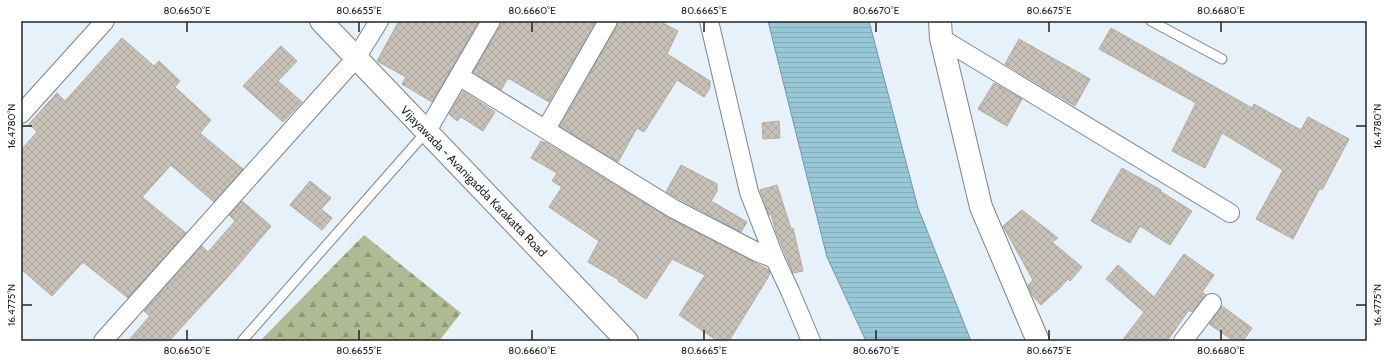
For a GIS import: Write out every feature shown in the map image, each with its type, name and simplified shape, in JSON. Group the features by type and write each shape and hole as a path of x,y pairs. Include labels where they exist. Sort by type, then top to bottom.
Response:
{"main road":[{"name":"Vijayawada - Avanigadda Karakatta Road","path":"321,21 627,341"},
{"path":"940,29 981,207 1038,341"}],"street":[{"path":"21,114 105,21"},
{"path":"103,341 356,58 379,21"},
{"path":"427,131 491,21"},
{"path":"546,129 608,21"},
{"path":"709,21 749,192 775,259 811,341"},
{"path":"940,29 1230,213"},
{"path":"459,76 674,209 757,252 775,259"},
{"path":"1183,341 1212,304"}],"lane":[{"path":"1151,21 1222,59"},
{"path":"242,341 427,131"}],"green space":[{"path":"364,235 461,313 439,341 260,341"}],"water":[{"path":"768,21 869,21 918,208 971,341 866,341 827,257"}],"building":[{"path":"399,21 479,21 432,102 402,84 406,77 377,61"},
{"path":"501,21 596,21 549,102 508,78 501,90 473,72 500,26"},
{"path":"618,21 659,21 678,31 667,54 710,81 710,88 704,97 677,80 644,132 637,128 618,162 560,126 617,26"},
{"path":"1111,28 1252,108 1254,104 1301,130 1308,117 1349,139 1322,190 1320,188 1293,239 1256,219 1283,170 1222,133 1205,168 1172,151 1196,103 1099,49"},
{"path":"122,38 154,66 159,61 180,81 175,87 211,120 200,133 243,169 214,202 171,165 142,197 186,233 128,298 83,262 52,296 21,269 21,150 37,132 29,124 57,93 65,101"},
{"path":"1019,39 1090,79 1075,106 1005,64"},
{"path":"281,46 297,61 278,81 302,102 283,122 243,86"},
{"path":"994,83 1022,99 1007,126 978,109"},
{"path":"463,91 495,112 483,131 461,117 457,121 449,114"},
{"path":"779,121 780,138 763,139 762,123"},
{"path":"541,141 545,142 669,218 769,270 770,273 767,279 729,341 718,341 679,315 705,275 672,259 646,299 618,281 619,280 588,262 599,241 549,207 562,187 552,181 557,173 531,158"},
{"path":"681,165 717,184 717,191 711,201 747,222 741,232 666,192"},
{"path":"1122,168 1161,190 1160,191 1192,211 1170,245 1140,226 1130,243 1091,221"},
{"path":"310,181 331,198 321,209 332,218 322,230 290,205"},
{"path":"777,185 791,229 793,228 803,271 793,273 776,232 771,214 769,215 760,190"},
{"path":"242,201 271,226 235,269 169,341 128,341 150,316 144,311 202,246 208,252 235,221 229,215"},
{"path":"1022,210 1058,238 1052,242 1082,267 1070,281 1068,279 1041,305 1032,295 1028,285 1033,280 1003,226"},
{"path":"1184,254 1214,275 1202,292 1206,295 1192,312 1189,310 1167,341 1122,341 1144,312 1106,279 1118,265 1154,297"},
{"path":"1222,306 1252,328 1243,341 1234,341 1209,324"}]}
